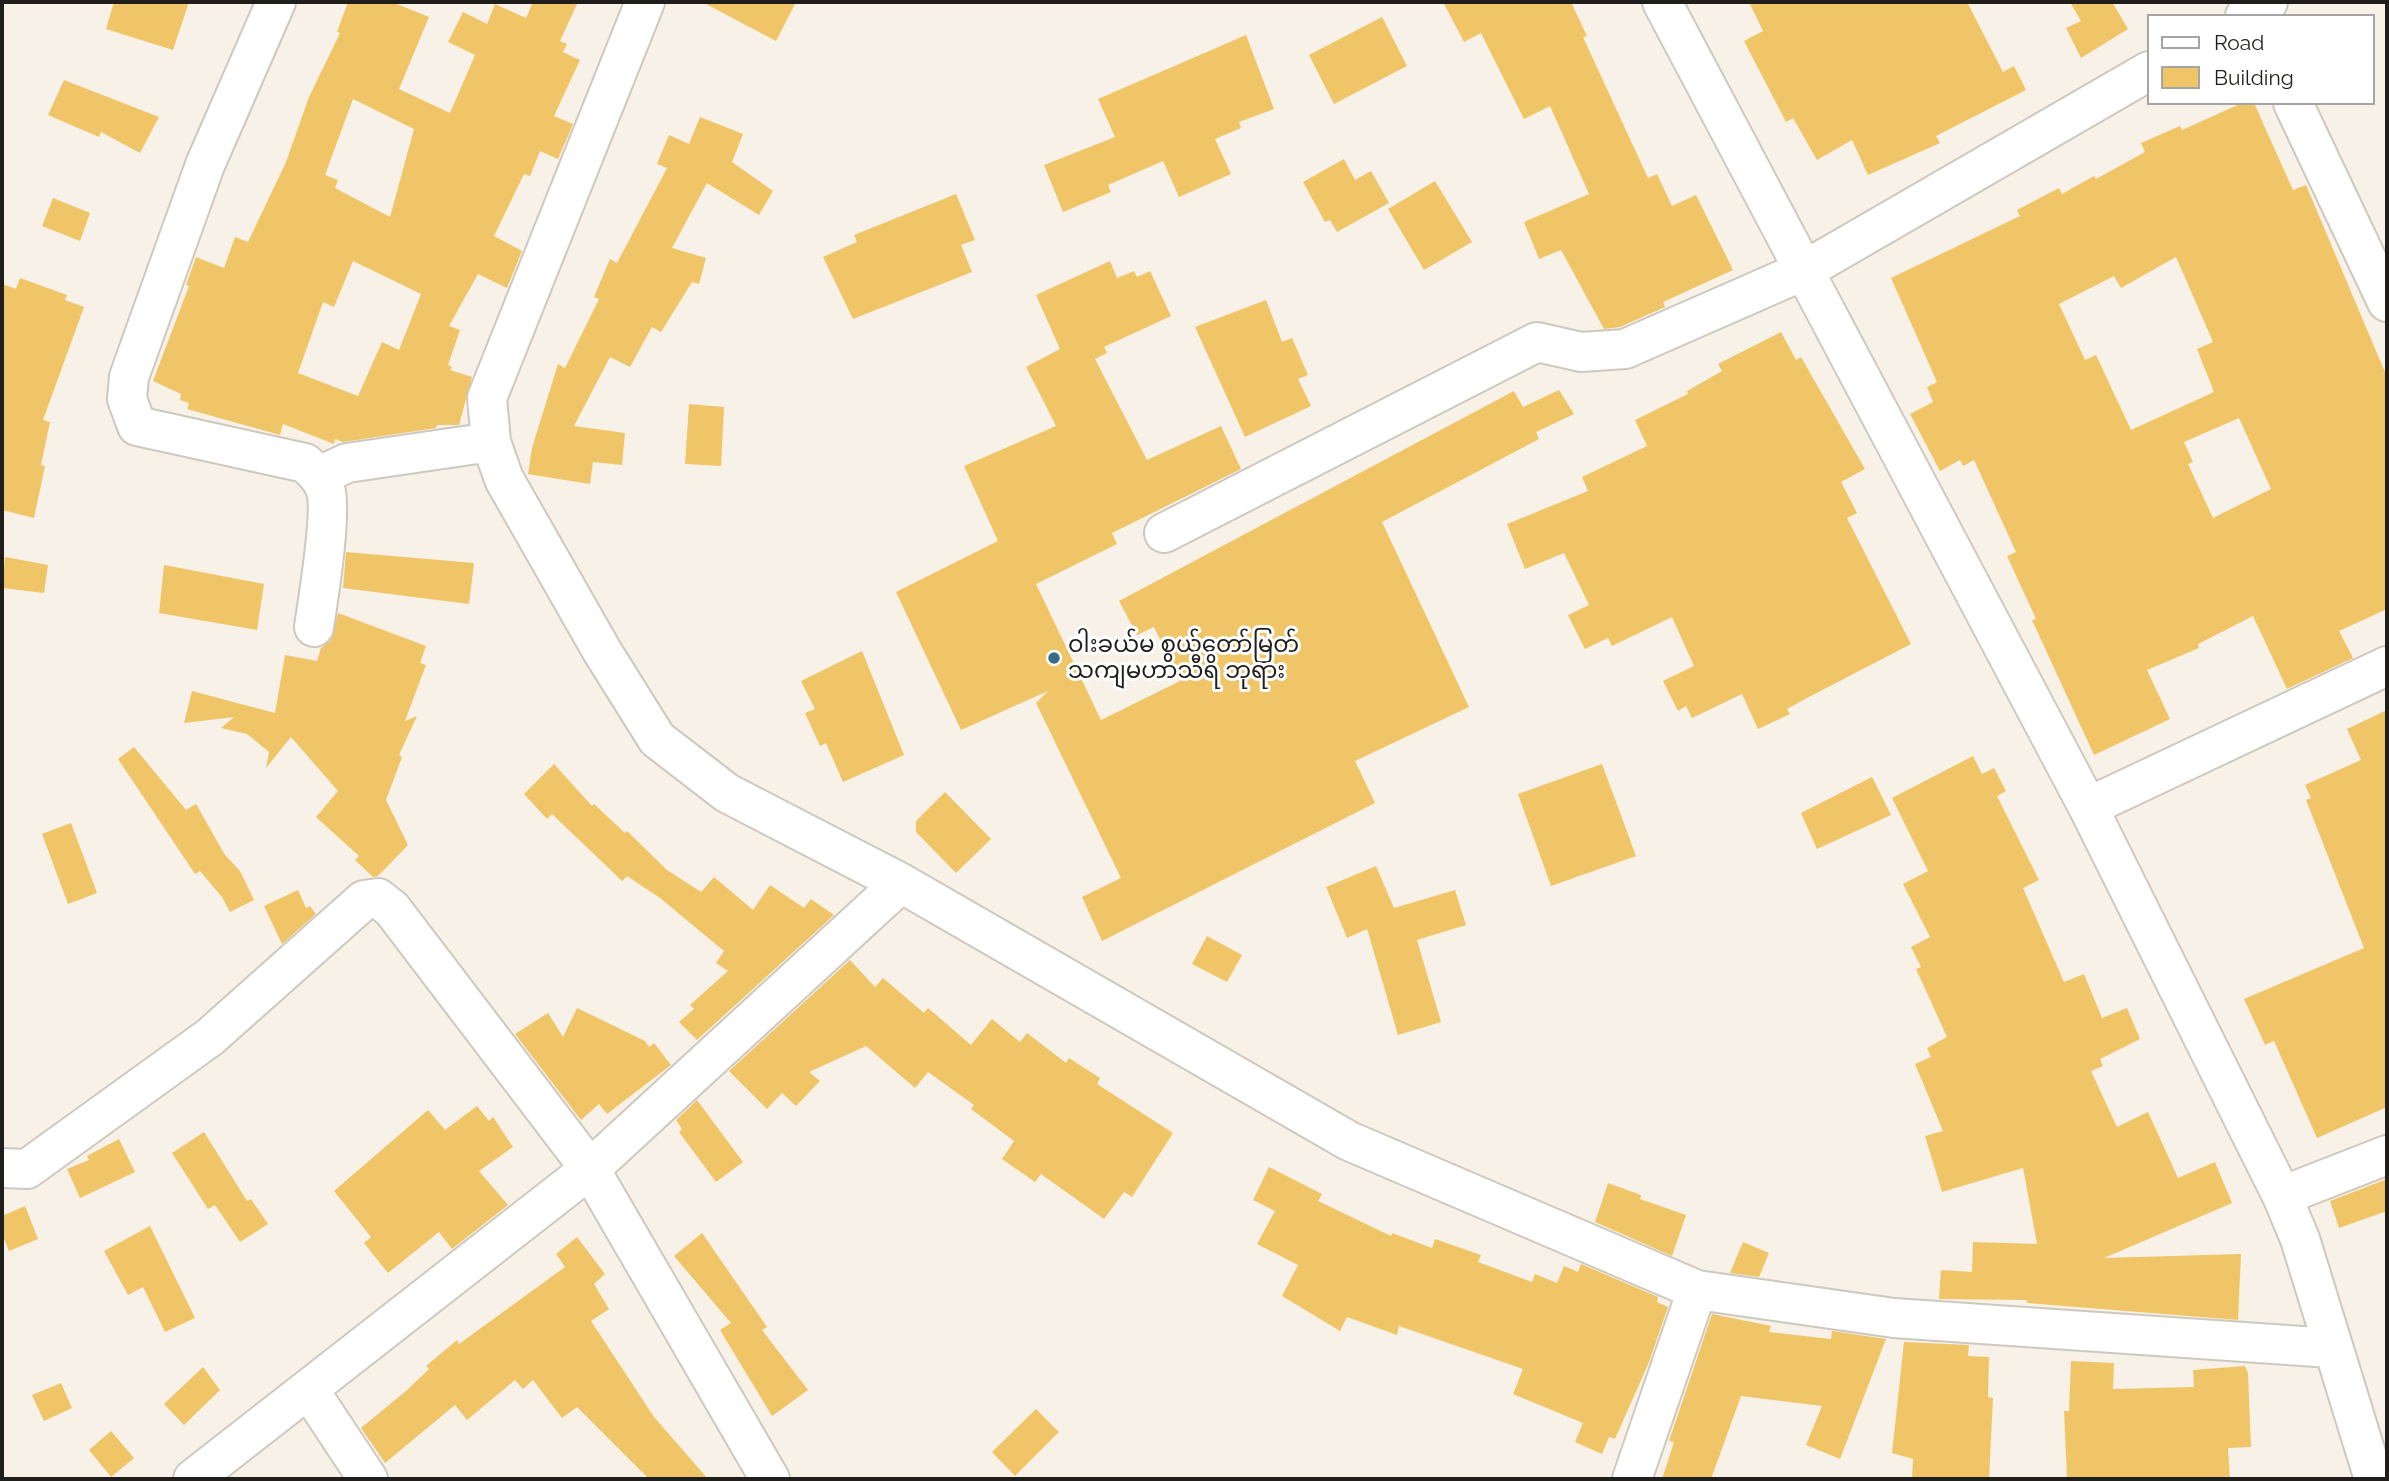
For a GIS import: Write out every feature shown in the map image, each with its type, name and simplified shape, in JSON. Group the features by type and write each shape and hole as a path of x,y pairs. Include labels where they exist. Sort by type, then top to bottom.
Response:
{"street":[{"path":"276,2 205,165 129,377 127,400 137,426 305,463 319,476 327,490 323,560 314,627"},
{"path":"645,2 487,398 491,442 504,479 602,651 657,739 727,793 901,883 1349,1141 1697,1290 1894,1318 2331,1348"},
{"path":"1662,2 2088,807 2282,1196 2300,1239 2331,1348 2374,1479"},
{"path":"1164,533 1537,342 1581,352 1625,349 1805,270 2148,72"},
{"path":"2294,105 2387,302"},
{"path":"319,476 347,463 491,442"},
{"path":"2088,807 2387,666"},
{"path":"193,1479 590,1169 901,883"},
{"path":"2,1168 27,1169 210,1037 364,900 378,898 392,909 590,1169 770,1479"},
{"path":"2282,1196 2387,1155"},
{"path":"1632,1479 1697,1290"},
{"path":"309,1390 368,1479"}],"building":[{"path":"114,2 189,2 173,50 106,29"},
{"path":"348,2 392,2 429,17 399,89 450,113 475,55 448,42 463,12 487,24 495,4 526,18 533,2 578,2 560,41 567,44 563,52 580,60 554,116 573,124 558,159 540,151 530,176 524,174 494,236 522,251 507,288 478,274 449,326 460,330 448,365 452,367 450,370 472,377 459,425 437,425 436,428 343,442 335,439 334,444 283,424 280,435 187,409 189,403 180,400 181,394 153,381 189,286 186,285 196,257 224,268 235,237 248,242 286,162 309,97 340,33 337,32","holes":["353,99 414,129 390,217 335,188 338,180 325,175","353,261 421,294 399,350 382,342 358,396 298,373 323,302 334,307"]},
{"path":"702,2 796,2 776,41"},
{"path":"1443,2 1571,2 1587,36 1583,37 1648,178 1657,174 1672,206 1696,195 1733,270 1663,302 1665,307 1620,327 1604,329 1561,250 1539,259 1524,222 1589,194 1550,106 1524,119 1481,33 1464,42"},
{"path":"1749,2 1967,2 2003,72 2014,66 2026,90 1936,136 1940,143 1868,175 1852,140 1817,160 1793,118 1786,122 1744,41 1763,31"},
{"path":"2070,2 2112,2 2128,29 2081,58 2066,28 2081,21"},
{"path":"1382,17 1407,66 1334,104 1309,55"},
{"path":"1246,35 1274,109 1239,122 1241,128 1215,139 1231,174 1179,197 1163,161 1108,185 1111,192 1063,212 1044,165 1115,137 1098,99"},
{"path":"64,80 159,117 140,153 101,132 99,137 48,115"},
{"path":"2238,105 2255,105 2293,190 2306,185 2387,377 2387,609 2339,631 2353,658 2287,689 2253,616 2198,644 2199,648 2147,670 2170,719 2094,755 2032,620 2036,619 2007,556 2016,552 1974,460 1963,466 1960,460 1940,471 1910,414 1933,402 1927,387 1937,382 1891,278 2020,216 2017,210 2059,188 2062,194 2094,176 2096,179 2145,152 2141,143 2180,126 2182,130","holes":["2176,257 2213,342 2197,349 2214,392 2131,430 2096,355 2085,360 2059,304 2114,276 2121,288","2239,418 2271,489 2213,518 2188,464 2193,462 2184,442"]},
{"path":"700,117 743,134 732,162 773,191 759,215 707,183 672,248 706,258 699,284 692,282 661,332 652,327 630,367 610,357 574,426 625,433 622,465 593,462 590,484 528,474 532,448 558,364 565,368 599,299 594,297 610,259 617,263 667,168 657,164 669,135 689,144"},
{"path":"1344,159 1355,180 1371,171 1389,203 1337,232 1330,220 1325,222 1303,182"},
{"path":"1435,181 1472,242 1424,270 1388,209"},
{"path":"956,194 975,240 961,245 972,272 853,319 823,257 857,242 854,235"},
{"path":"53,198 90,213 80,241 42,226"},
{"path":"1110,261 1117,278 1134,271 1137,277 1150,271 1171,316 1104,347 1107,353 1095,359 1147,460 1221,426 1241,469 1112,533 1117,544 1036,584 1101,720 1180,681 1154,627 1137,635 1119,601 1514,391 1523,407 1559,390 1574,414 1536,432 1539,439 1382,522 1469,707 1355,761 1375,803 1102,941 1082,897 1121,878 1036,703 1048,691 961,730 896,592 998,541 964,466 1056,426 1026,367 1060,349 1036,295"},
{"path":"20,278 67,295 65,300 84,307 43,420 50,422 41,465 45,466 34,518 2,510 2,284 16,289"},
{"path":"1266,300 1282,342 1292,338 1308,375 1298,379 1311,406 1245,437 1195,327"},
{"path":"1781,332 1796,360 1801,357 1865,469 1841,482 1857,513 1847,518 1911,644 1787,709 1790,714 1758,729 1742,694 1692,718 1686,706 1678,711 1663,681 1694,666 1672,617 1612,646 1608,638 1585,649 1568,615 1589,605 1564,553 1525,569 1507,524 1588,491 1582,477 1647,446 1635,420 1688,394 1687,391 1722,371 1718,364"},
{"path":"689,404 724,407 721,466 685,464"},
{"path":"346,552 474,563 469,604 343,588"},
{"path":"5,557 48,565 44,593 2,588"},
{"path":"164,565 264,584 257,630 159,613"},
{"path":"338,613 426,646 420,663 426,665 405,721 417,716 399,755 402,757 386,800 408,845 378,876 373,877 355,860 359,856 316,817 338,791 291,737 266,768 269,752 247,734 221,728 234,717 184,723 192,691 275,713 285,655 317,661 321,648 331,640"},
{"path":"862,651 904,755 843,782 826,743 820,746 805,713 815,709 801,681"},
{"path":"2387,710 2387,1107 2317,1138 2274,1041 2265,1045 2244,999 2364,948 2306,800 2311,798 2305,785 2361,760 2347,729"},
{"path":"134,747 186,810 196,804 225,855 240,871 254,900 230,912 222,897 200,871 195,874 118,759"},
{"path":"1973,756 1982,774 1994,768 2006,791 1997,796 2039,880 2023,888 2064,982 2084,974 2102,1018 2127,1008 2140,1039 2100,1059 2103,1066 2091,1071 2117,1127 2148,1112 2178,1178 2215,1162 2232,1203 2104,1258 2241,1254 2238,1320 2027,1303 2027,1300 1939,1299 1941,1270 1972,1272 1973,1242 2037,1244 2023,1168 1942,1192 1925,1136 1943,1131 1915,1064 1931,1057 1927,1048 1947,1037 1916,969 1921,967 1911,947 1930,937 1903,884 1928,871 1892,798"},
{"path":"554,764 592,806 594,804 625,833 627,831 667,870 701,892 714,877 753,910 770,885 804,908 811,899 834,915 697,1040 679,1022 694,1009 690,1005 728,971 716,963 724,951 660,898 627,876 622,881 552,814 547,819 524,794"},
{"path":"1602,764 1636,856 1551,886 1518,794"},
{"path":"1872,777 1891,815 1817,849 1801,813"},
{"path":"945,792 991,839 956,873 916,832 916,821"},
{"path":"71,823 97,893 68,904 42,834"},
{"path":"1376,866 1394,908 1455,890 1466,925 1417,940 1441,1022 1398,1035 1367,929 1347,938 1326,887"},
{"path":"298,890 306,908 310,906 316,914 282,944 264,906"},
{"path":"1207,936 1242,955 1227,982 1192,964"},
{"path":"850,960 875,987 883,978 924,1013 928,1008 971,1045 992,1019 1020,1042 1027,1033 1066,1063 1069,1058 1100,1078 1097,1084 1173,1133 1132,1197 1124,1192 1104,1219 1041,1174 1035,1182 1002,1159 1014,1141 971,1109 974,1105 928,1072 915,1088 866,1046 809,1072 820,1081 796,1106 782,1093 767,1109 729,1071"},
{"path":"577,1008 645,1041 649,1047 654,1043 671,1065 607,1114 599,1104 581,1120 515,1034 548,1013 563,1037"},
{"path":"697,1100 743,1162 716,1182 679,1132 682,1129 676,1120"},
{"path":"477,1106 489,1121 493,1117 513,1147 479,1171 508,1205 452,1249 439,1232 388,1273 364,1243 371,1237 334,1191 428,1110 445,1130"},
{"path":"204,1132 247,1201 251,1199 268,1224 240,1242 215,1205 208,1209 172,1153"},
{"path":"119,1139 135,1172 80,1198 67,1169 89,1160 87,1156"},
{"path":"1269,1167 1322,1194 1318,1201 1391,1236 1392,1233 1432,1248 1435,1239 1481,1255 1478,1262 1532,1282 1535,1274 1557,1283 1564,1266 1578,1272 1581,1264 1658,1297 1657,1302 1668,1307 1649,1362 1615,1439 1609,1437 1602,1454 1575,1442 1583,1423 1513,1394 1523,1369 1399,1326 1397,1335 1347,1317 1340,1331 1282,1296 1298,1265 1257,1244 1275,1211 1253,1200"},
{"path":"2387,1179 2387,1211 2339,1228 2330,1201"},
{"path":"1608,1183 1641,1195 1640,1199 1686,1215 1672,1256 1595,1222"},
{"path":"25,1206 38,1239 9,1251 2,1234 2,1216"},
{"path":"150,1226 195,1318 165,1332 143,1287 128,1295 104,1251"},
{"path":"702,1233 767,1327 762,1330 808,1390 772,1416 720,1330 731,1323 674,1256"},
{"path":"577,1237 605,1274 594,1284 609,1309 591,1321 654,1417 708,1479 649,1479 577,1407 562,1418 533,1380 523,1389 515,1380 467,1420 455,1405 385,1463 361,1428 406,1391 429,1369 426,1366 457,1340 459,1344 565,1267 556,1254"},
{"path":"1743,1242 1769,1253 1759,1277 1730,1273"},
{"path":"1712,1314 1771,1326 1769,1332 1831,1339 1832,1331 1886,1339 1840,1459 1806,1445 1822,1406 1741,1396 1711,1479 1662,1479 1674,1442 1669,1441"},
{"path":"1904,1342 1969,1345 1968,1356 1989,1357 1988,1397 1993,1398 1989,1479 1912,1479 1913,1459 1892,1453"},
{"path":"2071,1361 2114,1363 2113,1389 2194,1387 2193,1370 2245,1366 2248,1373 2251,1447 2228,1448 2230,1479 2067,1479 2064,1411 2069,1411"},
{"path":"203,1367 220,1390 184,1425 164,1404"},
{"path":"61,1383 72,1408 44,1421 32,1395"},
{"path":"1036,1409 1059,1432 1015,1476 992,1452"},
{"path":"111,1431 134,1458 111,1477 89,1450"}],"place":[{"name":"ဝါးခယ်မ စွယ်တော်မြတ် သကျမဟာသီရိ ဘုရား","path":"1054,658"}]}
